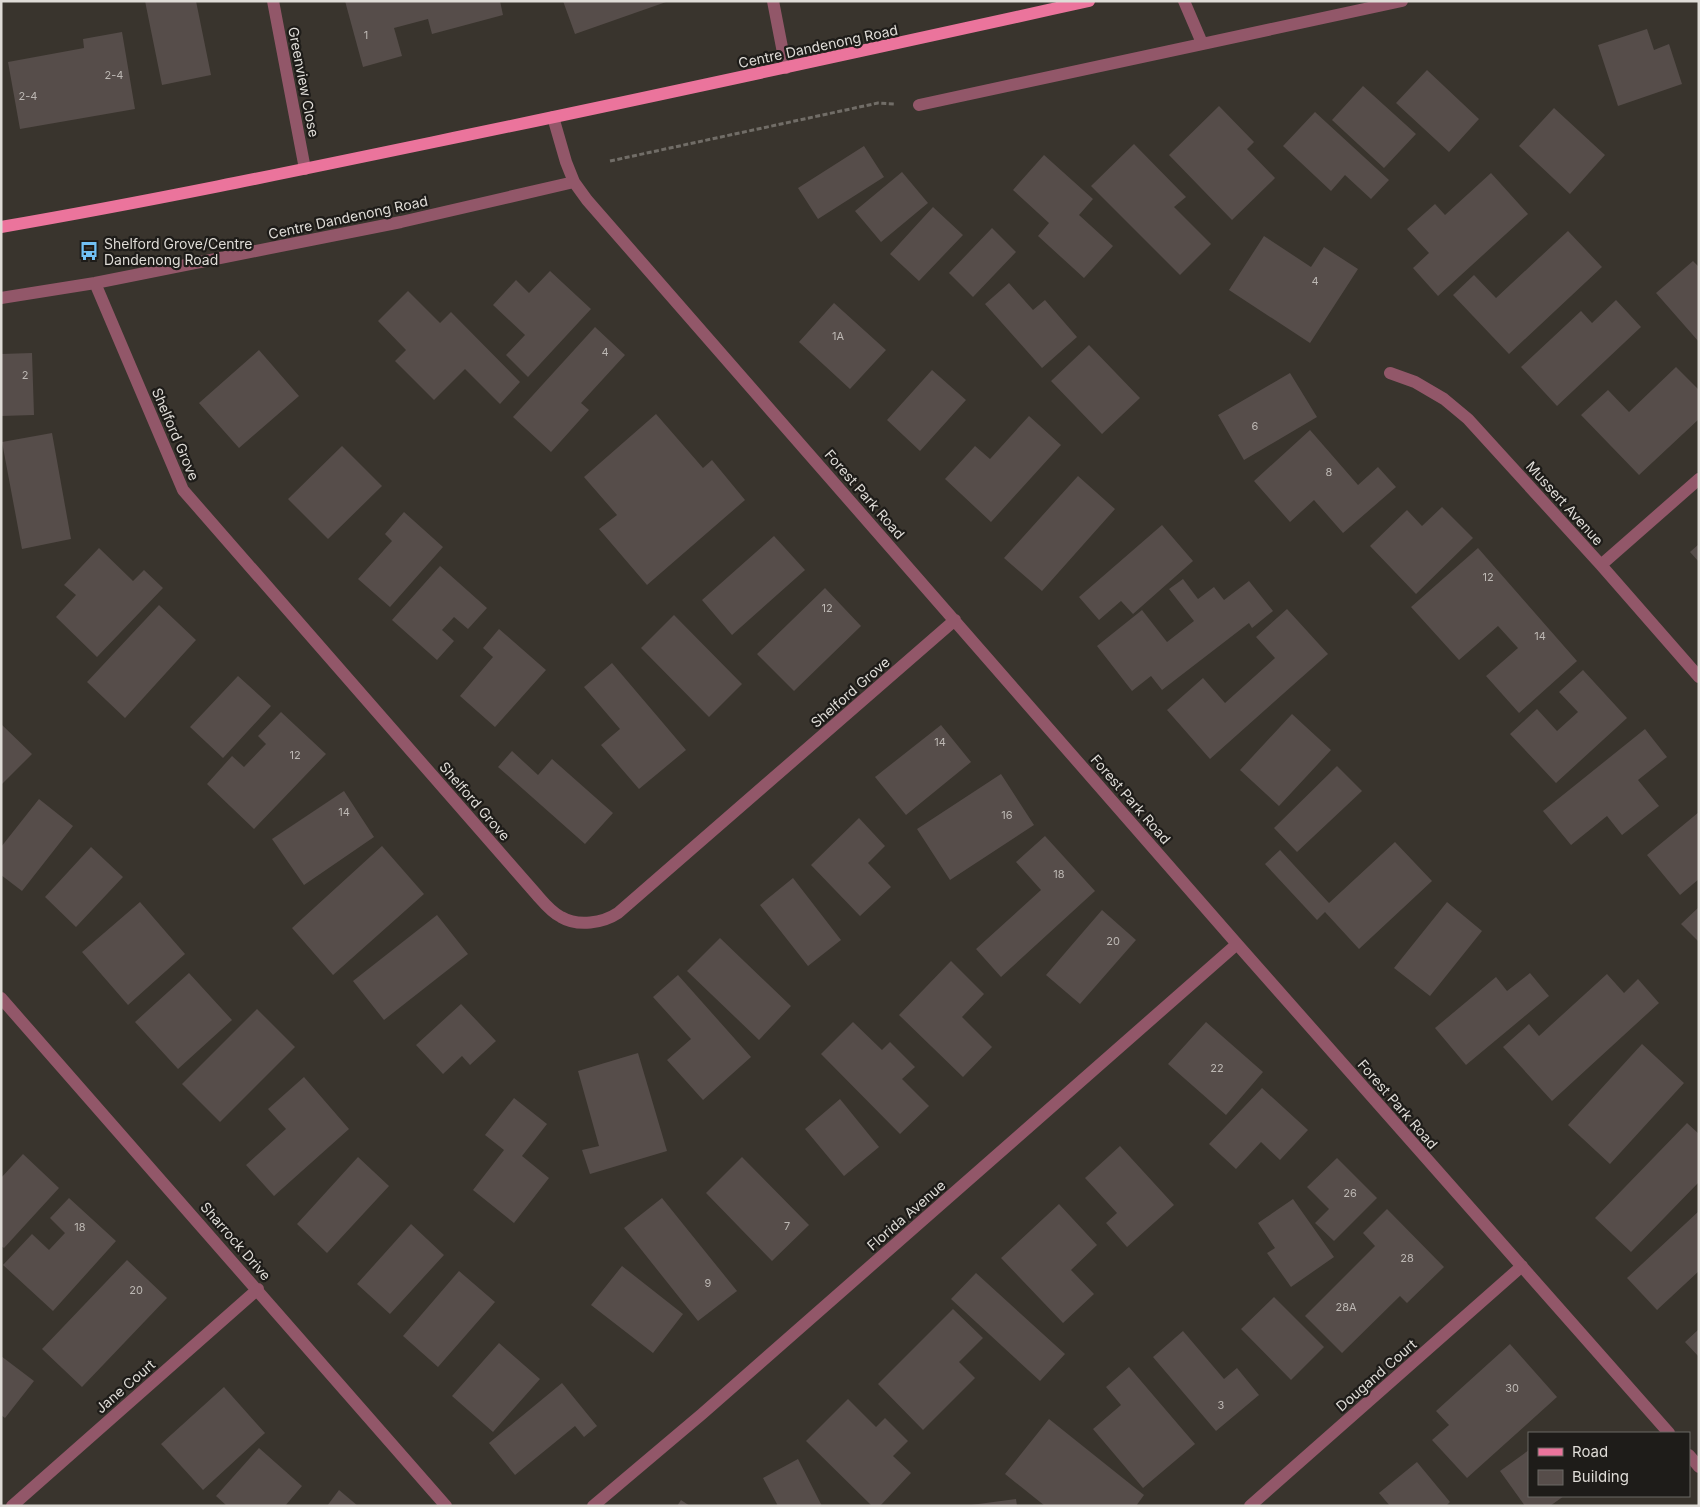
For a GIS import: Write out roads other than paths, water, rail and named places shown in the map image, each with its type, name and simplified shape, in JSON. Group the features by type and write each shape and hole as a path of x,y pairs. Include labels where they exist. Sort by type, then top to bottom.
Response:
{"main road":[{"name":"Centre Dandenong Road","path":"1,227 305,169 786,68 1089,1"}],"street":[{"name":"Greenview Close","path":"273,1 305,169"},
{"path":"773,1 786,68"},
{"path":"1184,1 1202,43"},
{"path":"919,106 1402,1"},
{"path":"553,117 574,182"},
{"name":"Centre Dandenong Road","path":"1,298 95,283 401,222 574,182"},
{"name":"Forest Park Road","path":"574,182 587,200 1237,944 1668,1432"},
{"name":"Shelford Grove","path":"95,283 183,490 537,895 561,918 574,922 592,923 609,919 618,913 955,620"},
{"name":"Mussert Avenue","path":"1390,373 1415,382 1444,399 1468,419 1699,676"},
{"path":"1601,565 1699,479"},
{"name":"Florida Avenue","path":"593,1506 702,1414 1237,944"},
{"name":"Sharrock Drive","path":"1,998 258,1289 446,1506"},
{"name":"Dougand Court","path":"1250,1506 1522,1266"},
{"name":"Jane Court","path":"12,1506 258,1289"},
{"path":"1690,1456 1699,1466"}],"place":[{"name":"Shelford Grove/Centre Dandenong Road","path":"89,251"}]}
